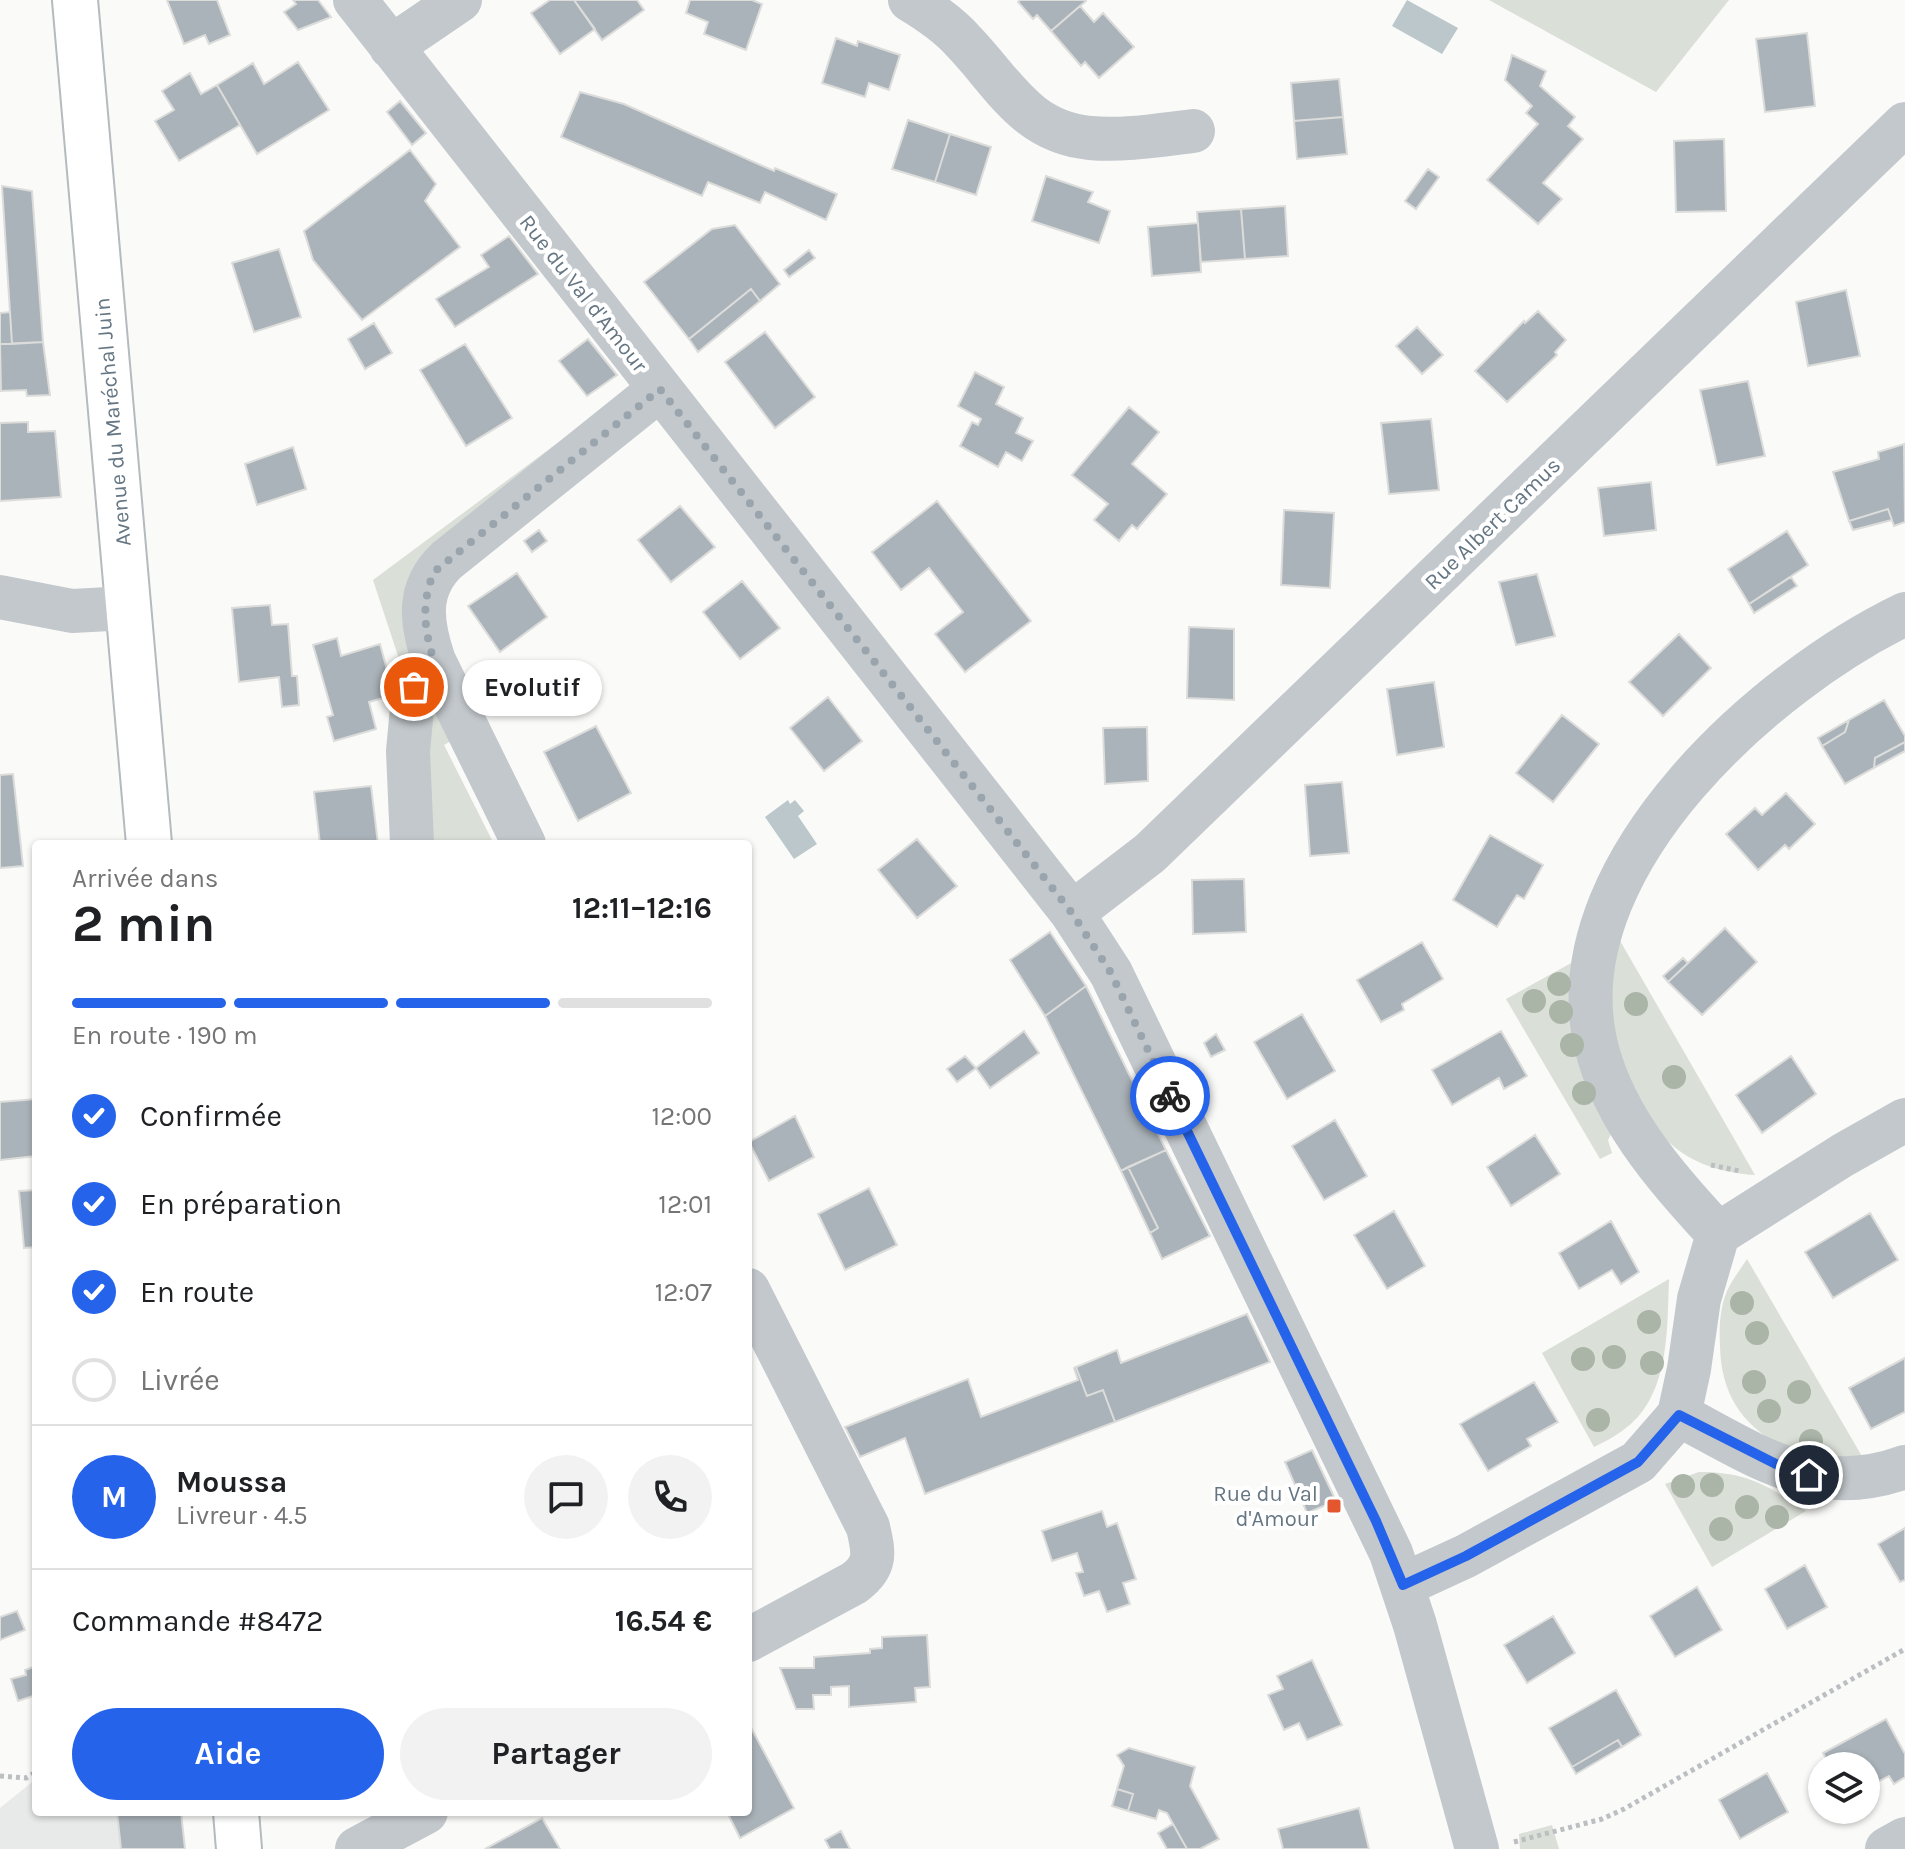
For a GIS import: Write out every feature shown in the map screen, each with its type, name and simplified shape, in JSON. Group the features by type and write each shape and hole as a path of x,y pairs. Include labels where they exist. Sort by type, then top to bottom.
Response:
{"main road":[{"name":"Avenue du Maréchal Juin","path":"75,0 149,840"},
{"path":"236,1816 239,1849"}],"street":[{"name":"Rue du Val d'Amour","path":"355,0 1072,913 1111,973 1376,1521 1403,1585 1495,1846"},
{"path":"391,47 460,0"},
{"path":"910,0 936,16 964,41 1029,116 1057,131 1088,138 1130,138 1193,131"},
{"name":"Rue Albert Camus","path":"1072,913 1150,853 1905,124"},
{"path":"522,840 434,661 426,635 426,592 434,572 660,389"},
{"path":"0,597 72,611 128,608"},
{"path":"1718,1234 1654,1161 1620,1104 1602,1063 1593,1032 1590,1000 1591,969 1599,933 1611,899 1656,824 1685,785 1725,741 1770,701 1873,629 1905,614"},
{"path":"412,840 408,751 414,687 421,670 434,661"},
{"path":"1403,1585 1466,1556 1638,1462 1679,1415 1699,1299 1718,1234 1905,1120"},
{"path":"752,1298 868,1527 873,1560 865,1575 854,1583 752,1638"},
{"path":"1679,1415 1780,1466 1809,1475 1832,1480 1861,1478 1905,1467"},
{"path":"357,1849 419,1816"},
{"path":"1887,1849 1905,1839"}],"path":[{"path":"1495,1846 1602,1819 1624,1809 1905,1649"},
{"path":"0,1776 26,1778 32,1774"}],"shaded area":[{"path":"1407,0 1458,28 1442,54 1392,26"},
{"path":"1489,0 1729,0 1656,92"},
{"path":"599,412 435,548 405,677 373,580"},
{"path":"428,687 458,737 444,745 492,840 424,840"},
{"path":"788,800 790,804 795,800 804,811 798,816 817,844 794,859 765,817"},
{"path":"1619,939 1755,1175 1703,1164 1683,1153 1651,1122 1639,1102 1612,1033 1606,1005"},
{"path":"1573,962 1570,1009 1576,1051 1590,1092 1611,1134 1608,1140 1612,1153 1600,1159 1506,999"},
{"path":"1747,1259 1863,1458 1858,1464 1808,1456 1775,1443 1749,1422 1731,1396 1721,1364 1720,1318 1727,1291"},
{"path":"1669,1279 1663,1362 1649,1401 1638,1417 1622,1431 1594,1447 1542,1353"},
{"path":"1699,1472 1744,1477 1780,1494 1806,1511 1712,1567 1665,1484"},
{"path":"32,1782 32,1816 181,1816 185,1849 0,1849 0,1808"},
{"path":"1552,1825 1559,1849 1520,1849 1519,1834"}],"building":[{"path":"167,0 217,0 230,35 209,44 205,35 184,44"},
{"path":"293,0 318,0 331,17 298,30 284,12 296,4"},
{"path":"550,0 574,0 595,29 560,54 531,13"},
{"path":"574,0 637,0 644,10 602,40"},
{"path":"690,0 752,0 762,4 746,50 704,34 708,22 686,13"},
{"path":"1086,1 1051,31 1037,15 1033,19 1018,2"},
{"path":"1080,6 1094,22 1103,13 1134,47 1099,78 1085,62 1081,66 1051,31"},
{"path":"1807,33 1815,106 1765,112 1756,39"},
{"path":"836,38 857,46 858,41 900,55 889,90 869,83 865,97 822,83"},
{"path":"1512,55 1546,71 1540,86 1575,117 1568,126 1583,139 1543,183 1562,199 1538,224 1487,180 1538,124 1526,113 1532,106 1505,80"},
{"path":"298,62 329,110 257,154 217,85 253,63 264,84"},
{"path":"190,73 201,94 217,85 240,125 179,161 155,121 174,110 162,91"},
{"path":"1339,79 1343,117 1294,121 1291,83"},
{"path":"580,92 624,104 774,171 775,168 837,194 826,220 765,192 760,203 708,182 702,196 561,137"},
{"path":"400,101 426,133 412,145 387,112"},
{"path":"1343,117 1347,154 1297,159 1294,121"},
{"path":"908,120 950,134 935,182 892,169"},
{"path":"950,134 991,147 976,195 935,182"},
{"path":"1724,139 1726,211 1676,212 1674,141"},
{"path":"410,150 436,184 425,201 460,247 362,320 313,260 304,231"},
{"path":"1428,169 1439,177 1416,209 1405,201"},
{"path":"1046,176 1093,192 1088,202 1110,211 1099,243 1032,221"},
{"path":"2,186 32,191 43,342 12,344"},
{"path":"1285,206 1288,256 1245,259 1241,209"},
{"path":"1241,209 1245,259 1201,262 1197,212"},
{"path":"1198,223 1201,272 1152,276 1148,227"},
{"path":"735,225 780,284 760,301 751,289 689,339 644,282 712,229"},
{"path":"509,236 538,274 455,327 436,299 489,267 481,255"},
{"path":"279,249 301,317 254,332 232,263"},
{"path":"809,250 815,258 789,277 784,270"},
{"path":"751,289 760,301 698,352 689,339"},
{"path":"1846,290 1860,356 1808,366 1796,302"},
{"path":"1538,311 1566,340 1555,352 1557,355 1507,402 1475,371 1524,321"},
{"path":"10,312 12,344 0,344 0,313"},
{"path":"374,323 392,353 365,369 348,339"},
{"path":"1417,327 1443,355 1422,374 1396,346"},
{"path":"765,332 815,397 775,428 725,362"},
{"path":"588,339 617,375 587,396 559,361"},
{"path":"43,342 50,395 27,396 26,390 1,391 0,344"},
{"path":"465,344 512,418 466,446 420,370"},
{"path":"975,372 1004,387 996,404 1023,418 1016,433 1033,441 1022,461 1006,452 998,467 960,446 972,422 978,425 981,419 958,406"},
{"path":"1748,381 1765,456 1717,465 1700,390"},
{"path":"1129,407 1159,432 1132,464 1167,494 1137,529 1132,525 1119,541 1094,520 1108,504 1072,475"},
{"path":"1431,419 1439,490 1389,494 1381,423"},
{"path":"28,422 28,432 55,431 61,497 0,501 0,423"},
{"path":"1904,444 1905,522 1894,526 1888,509 1849,521 1833,472 1879,459 1878,452"},
{"path":"293,447 306,489 257,505 245,464"},
{"path":"1651,482 1656,530 1604,536 1598,488"},
{"path":"937,501 1031,621 965,672 935,634 963,612 929,568 901,590 872,552"},
{"path":"680,506 715,547 671,582 638,540"},
{"path":"1888,509 1892,520 1853,530 1849,521"},
{"path":"1284,510 1334,513 1330,588 1281,585"},
{"path":"539,530 547,541 532,552 524,541"},
{"path":"1787,531 1808,565 1749,604 1728,569"},
{"path":"517,573 547,617 500,652 468,606"},
{"path":"1537,574 1555,636 1516,645 1499,582"},
{"path":"1791,577 1797,586 1754,613 1749,604"},
{"path":"742,581 780,628 740,659 703,612"},
{"path":"270,605 272,625 288,624 292,676 297,676 299,705 282,707 279,677 239,682 232,608"},
{"path":"1189,627 1234,629 1234,700 1187,698"},
{"path":"1679,634 1711,668 1663,716 1629,682"},
{"path":"337,638 341,656 380,644 394,695 369,702 376,729 334,741 327,717 333,715 313,645"},
{"path":"1434,682 1444,747 1397,755 1387,689"},
{"path":"828,697 862,741 824,771 790,728"},
{"path":"1884,700 1905,736 1905,742 1875,758 1874,768 1845,784 1822,746 1845,732 1849,720"},
{"path":"1562,715 1599,744 1553,802 1516,773"},
{"path":"1849,720 1845,732 1822,746 1818,738"},
{"path":"596,726 631,793 578,821 544,752"},
{"path":"1147,727 1148,781 1105,784 1103,728"},
{"path":"1905,742 1905,751 1874,768 1875,758"},
{"path":"13,774 23,866 0,868 0,775"},
{"path":"1342,782 1349,853 1310,856 1305,785"},
{"path":"371,786 378,840 320,840 314,792"},
{"path":"1786,793 1815,824 1789,849 1785,845 1758,870 1726,834 1755,808 1762,815"},
{"path":"1490,835 1543,865 1524,899 1517,895 1497,927 1453,900"},
{"path":"917,839 957,886 917,918 878,870"},
{"path":"1244,879 1246,932 1193,934 1192,880"},
{"path":"1725,928 1757,962 1702,1015 1668,982"},
{"path":"1050,932 1086,986 1045,1016 1010,960"},
{"path":"1422,942 1443,979 1402,1004 1404,1010 1381,1022 1357,980"},
{"path":"1683,958 1688,963 1668,982 1663,976"},
{"path":"1086,986 1166,1150 1121,1171 1045,1016"},
{"path":"1302,1014 1335,1071 1287,1099 1254,1042"},
{"path":"1024,1031 1039,1053 990,1088 976,1068"},
{"path":"1501,1031 1527,1076 1504,1089 1499,1078 1452,1105 1432,1070"},
{"path":"1216,1034 1225,1050 1211,1057 1204,1043"},
{"path":"965,1056 976,1068 957,1082 947,1069"},
{"path":"1791,1056 1816,1094 1762,1133 1736,1095"},
{"path":"32,1099 32,1156 0,1160 0,1102"},
{"path":"795,1116 814,1157 769,1181 752,1148 752,1140"},
{"path":"1335,1120 1367,1176 1324,1200 1292,1146"},
{"path":"1535,1135 1560,1174 1511,1206 1487,1167"},
{"path":"1166,1150 1210,1236 1162,1259 1150,1233 1158,1228 1128,1167"},
{"path":"1128,1167 1158,1228 1150,1233 1121,1171"},
{"path":"869,1188 897,1245 845,1270 818,1214"},
{"path":"32,1190 32,1247 24,1248 19,1191"},
{"path":"1394,1211 1425,1266 1387,1289 1354,1235"},
{"path":"1870,1213 1898,1260 1833,1298 1805,1252"},
{"path":"1611,1221 1639,1272 1621,1284 1612,1270 1579,1289 1559,1253"},
{"path":"1247,1314 1270,1362 1115,1422 1103,1390 1087,1396 1076,1367 1117,1350 1121,1363"},
{"path":"1905,1358 1905,1412 1871,1429 1849,1388"},
{"path":"1076,1367 1087,1396 1103,1390 1115,1422 925,1494 905,1438 860,1457 845,1427 968,1379 981,1417 1078,1380"},
{"path":"1534,1382 1558,1422 1527,1439 1531,1446 1488,1471 1460,1424"},
{"path":"1312,1450 1336,1501 1307,1513 1285,1462"},
{"path":"1102,1511 1107,1527 1117,1523 1136,1579 1123,1583 1130,1604 1107,1612 1099,1591 1084,1596 1076,1573 1083,1572 1077,1553 1052,1561 1042,1531"},
{"path":"1905,1528 1905,1580 1900,1582 1878,1544"},
{"path":"1805,1565 1827,1607 1787,1629 1765,1589"},
{"path":"1697,1587 1722,1630 1675,1657 1650,1616"},
{"path":"17,1611 25,1630 0,1640 0,1617"},
{"path":"1553,1616 1575,1653 1527,1683 1504,1645"},
{"path":"927,1635 930,1687 915,1688 916,1702 849,1707 849,1686 831,1687 831,1695 813,1695 814,1709 796,1709 780,1668 814,1668 814,1657 870,1653 870,1649 882,1648 882,1637"},
{"path":"1312,1660 1342,1725 1307,1740 1299,1723 1284,1730 1268,1695 1283,1689 1277,1676"},
{"path":"32,1667 32,1696 18,1701 11,1679 26,1675 25,1670"},
{"path":"1616,1690 1641,1735 1622,1747 1618,1740 1572,1767 1549,1728"},
{"path":"1886,1719 1905,1754 1905,1777 1894,1784 1889,1776 1880,1781 1880,1752 1825,1752"},
{"path":"752,1729 794,1808 740,1838 729,1816 752,1816"},
{"path":"1618,1740 1622,1747 1576,1774 1572,1767"},
{"path":"1129,1748 1195,1767 1190,1786 1219,1839 1200,1849 1187,1849 1167,1813 1159,1810 1156,1819 1128,1811 1133,1794 1117,1789 1124,1766 1117,1755"},
{"path":"1767,1773 1788,1812 1740,1839 1719,1800"},
{"path":"1117,1789 1133,1794 1128,1811 1112,1806"},
{"path":"1359,1808 1369,1849 1283,1849 1278,1829"},
{"path":"117,1816 181,1816 185,1849 121,1849"},
{"path":"542,1818 560,1849 485,1849"},
{"path":"1173,1824 1187,1849 1167,1849 1158,1833"},
{"path":"841,1831 850,1849 830,1849 825,1840"}],"way so far":[{"path":"414,687 421,670 434,661 426,635 424,612 426,592 434,572 660,389 1072,913 1111,973 1170,1096"}],"place":[{"name":"Evolutif","path":"414,687"},
{"name":"Rue du Val d'Amour","path":"1334,1506"}],"route":[{"path":"1170,1096 1376,1521 1403,1585 1466,1556 1638,1462 1679,1415 1780,1466 1809,1475"}]}
